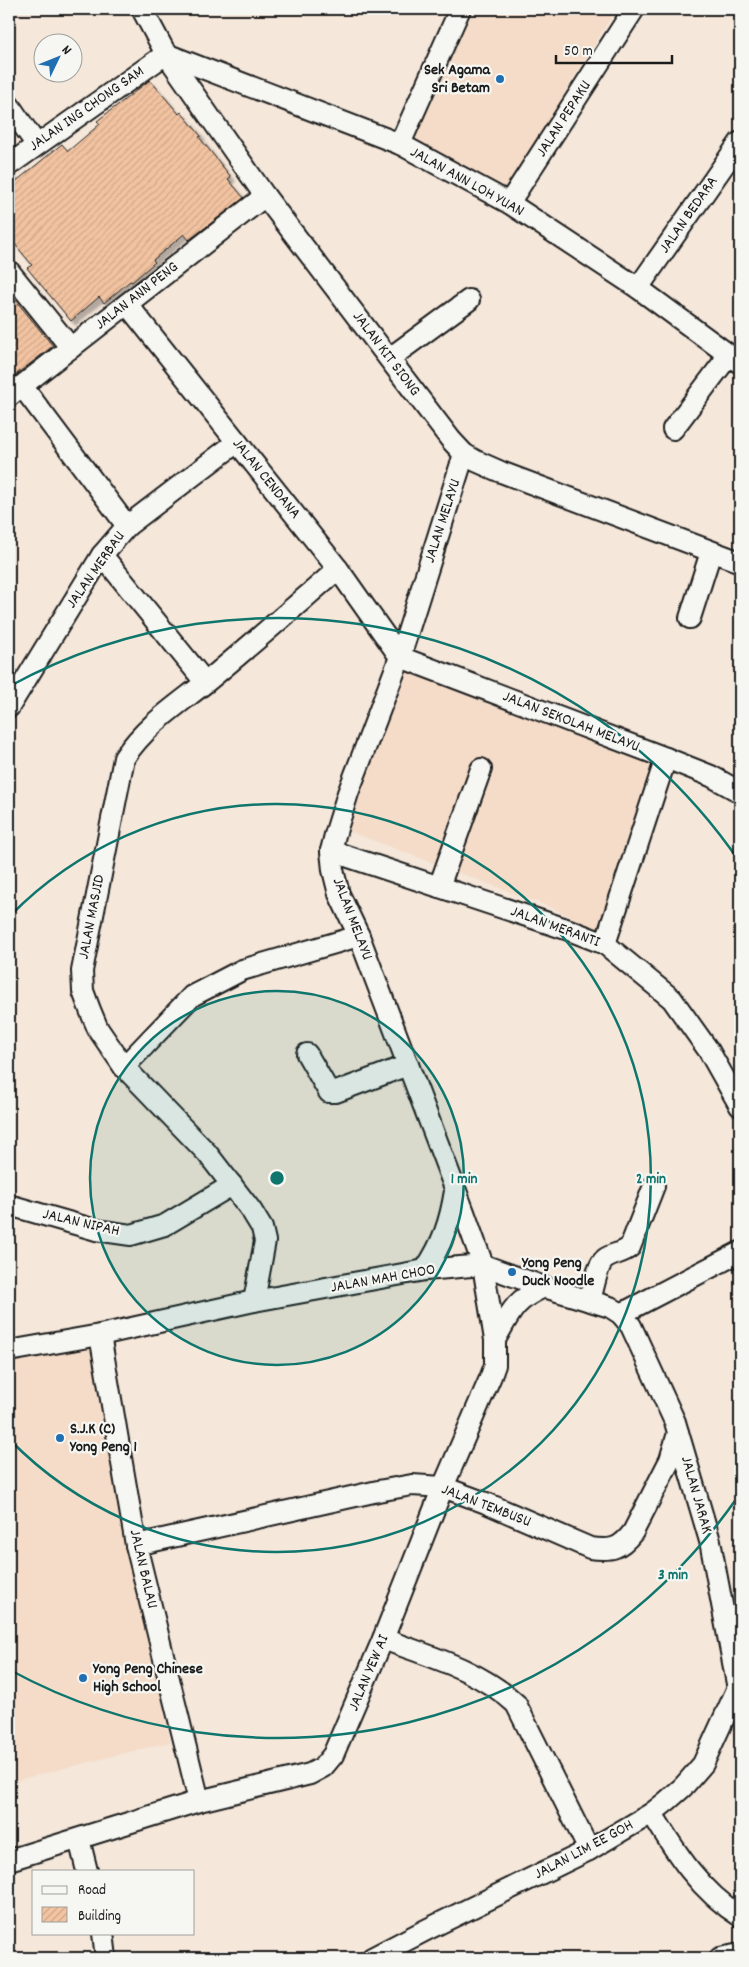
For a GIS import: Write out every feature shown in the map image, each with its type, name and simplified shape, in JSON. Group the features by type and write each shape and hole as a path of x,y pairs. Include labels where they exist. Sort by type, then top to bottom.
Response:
{"street":[{"name":"JALAN KIT SIONG","path":"142,9 166,54 265,196 451,440 464,454 502,472 740,562"},
{"path":"400,144 460,9"},
{"name":"JALAN PEPAKU","path":"509,203 634,9"},
{"name":"JALAN ANN LOH YUAN","path":"166,54 400,144 509,203 638,288 734,359"},
{"name":"JALAN ING CHONG SAM","path":"9,165 36,144 166,54"},
{"path":"9,104 36,144"},
{"name":"JALAN BEDARA","path":"638,288 740,142"},
{"name":"JALAN ANN PENG","path":"16,391 265,196"},
{"path":"9,271 71,348"},
{"path":"390,358 469,300"},
{"name":"JALAN CENDANA","path":"127,304 338,569 400,657"},
{"path":"672,429 734,359"},
{"path":"16,391 127,526"},
{"name":"JALAN MERBAU","path":"9,707 102,555 140,514 237,442"},
{"name":"JALAN MELAYU","path":"464,454 400,657 348,793 331,851 333,870 339,894 359,936 483,1265"},
{"path":"690,618 711,552"},
{"path":"102,555 205,682"},
{"name":"JALAN MASJID","path":"254,1301 265,1242 262,1228 232,1185 207,1154 124,1067 98,1029 83,991 82,971 124,758 135,741 151,725 205,682 338,569"},
{"name":"JALAN SEKOLAH MELAYU","path":"400,657 666,758 711,776 740,792"},
{"path":"605,944 666,758"},
{"path":"439,886 481,769"},
{"name":"JALAN MERANTI","path":"331,851 439,886 605,944 672,999 709,1051 740,1106"},
{"path":"124,1067 192,996 242,970 359,936"},
{"path":"307,1054 329,1092 336,1092 408,1065"},
{"name":"JALAN NIPAH","path":"9,1205 96,1230 131,1235 165,1225 232,1185"},
{"path":"590,1301 600,1265 604,1259 624,1252 630,1247 654,1186"},
{"path":"426,1270 443,1239 451,1218 455,1189"},
{"path":"621,1314 740,1252"},
{"name":"JALAN MAH CHOO","path":"9,1351 100,1335 254,1301 426,1270 483,1265 544,1288 610,1307 621,1314"},
{"name":"JALAN YEW AI","path":"9,1860 199,1801 310,1774 323,1767 333,1755 384,1639 443,1487 495,1365 495,1340 483,1265"},
{"path":"495,1340 517,1303 528,1295 544,1288"},
{"name":"JALAN JARAK","path":"621,1314 631,1326 676,1422 710,1542 739,1686"},
{"name":"JALAN BALAU","path":"100,1335 136,1545 199,1801"},
{"name":"JALAN TEMBUSU","path":"136,1545 378,1491 412,1486 443,1487 486,1503 590,1548 604,1550 614,1548 625,1542 633,1532 670,1460 678,1434"},
{"path":"384,1639 468,1671 500,1689 516,1704 589,1850"},
{"name":"JALAN LIM EE GOH","path":"372,1958 589,1850 652,1812 683,1787 703,1764 739,1686"},
{"path":"652,1812 670,1844 707,1890 740,1916"},
{"path":"79,1839 87,1870"},
{"path":"103,1934 106,1958"},
{"path":"720,1958 740,1954"}],"shaded area":[{"name":"Sek Agama Sri Betam","path":"459,9 616,9 504,193 402,134"},
{"path":"405,650 662,748 600,930 547,906 348,831 351,797"},
{"path":"94,1340 170,1742 9,1782 9,1357"}],"building":[{"path":"150,80 201,136 199,137 231,177 228,179 244,198 189,240 184,234 153,260 155,262 132,282 130,281 104,303 99,297 71,321 27,268 32,265 9,237 9,187 62,144 68,151 100,124 97,121"},
{"path":"9,292 53,346 9,380"}],"place":[{"name":"Sek Agama Sri Betam","path":"500,79"},
{"name":"Yong Peng Duck Noodle","path":"512,1272"},
{"name":"S.J.K (C) Yong Peng 1","path":"60,1438"},
{"name":"Yong Peng Chinese High School","path":"83,1678"}]}
